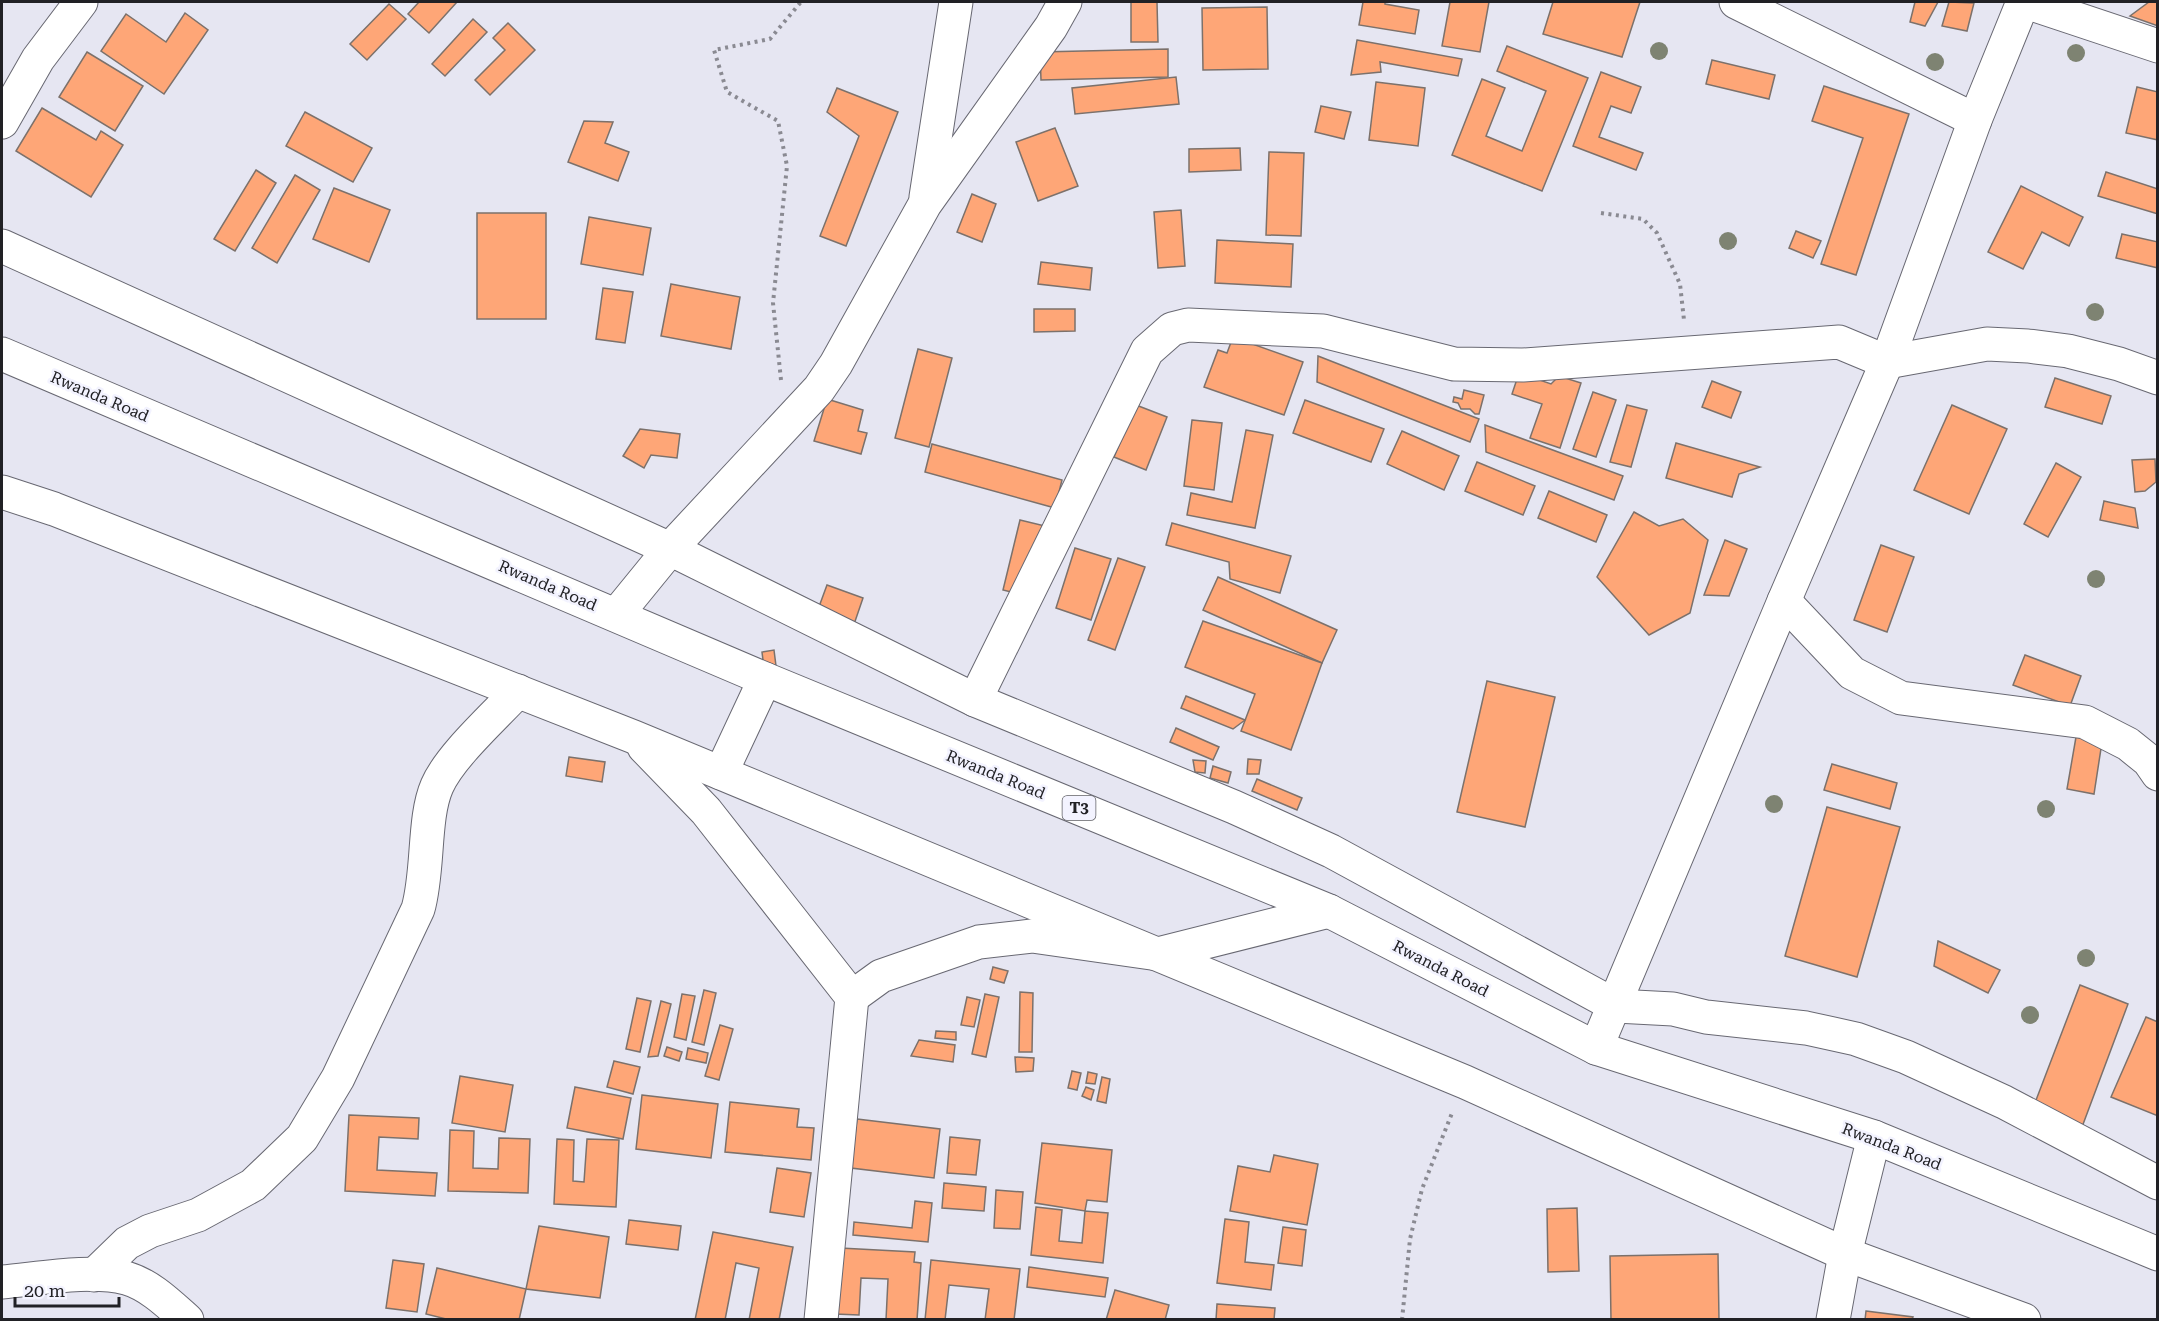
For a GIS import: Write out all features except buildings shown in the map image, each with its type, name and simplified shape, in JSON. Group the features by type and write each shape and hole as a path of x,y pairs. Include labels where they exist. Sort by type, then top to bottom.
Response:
{"main road":[{"path":"2,122 38,59 81,2"},
{"path":"925,204 956,2"},
{"path":"617,614 670,549 819,389 836,364 925,204 1051,27 1065,2"},
{"path":"1736,2 1975,120"},
{"path":"1596,1048 1616,1006 1784,601 1887,362 1975,120 2024,2 2157,46"},
{"path":"2,246 670,549 975,700 1234,807 1331,851 1616,1006 1673,1009 1706,1017 1806,1028 1856,1039 1906,1057 2004,1102 2157,1183"},
{"path":"975,700 1147,351 1172,329 1188,325 1323,331 1454,364 1474,366 1523,365 1839,342 1887,362 1987,344 2028,346 2068,351 2119,364 2157,378"},
{"name":"Rwanda Road","path":"2,354 617,614 765,679 1329,911 1596,1048 1874,1137 2157,1254"},
{"path":"2,492 54,509 634,737 1464,1082 1845,1254 2024,1320"},
{"path":"1784,601 1852,673 1890,694 1901,698 2085,722 2128,744 2149,761 2157,774"},
{"path":"721,773 765,679"},
{"path":"94,1275 128,1243 150,1231 198,1215 253,1185 302,1138 338,1078 418,909 424,888 430,819 437,786 451,765 518,691"},
{"path":"634,737 706,811 852,997 821,1320"},
{"path":"852,997 881,976 980,942 1032,936 1158,954 1329,911"},
{"path":"1833,1320 1845,1254 1874,1137"},
{"path":"2,1282 94,1275 126,1278 146,1287 187,1320"}],"path":[{"path":"786,425 773,303 787,166 778,121 726,92 714,50 770,39 801,2"},
{"path":"1601,213 1643,219 1657,233 1680,284 1686,336 1692,353"},
{"path":"1402,1320 1410,1239 1422,1189 1464,1082"}]}
